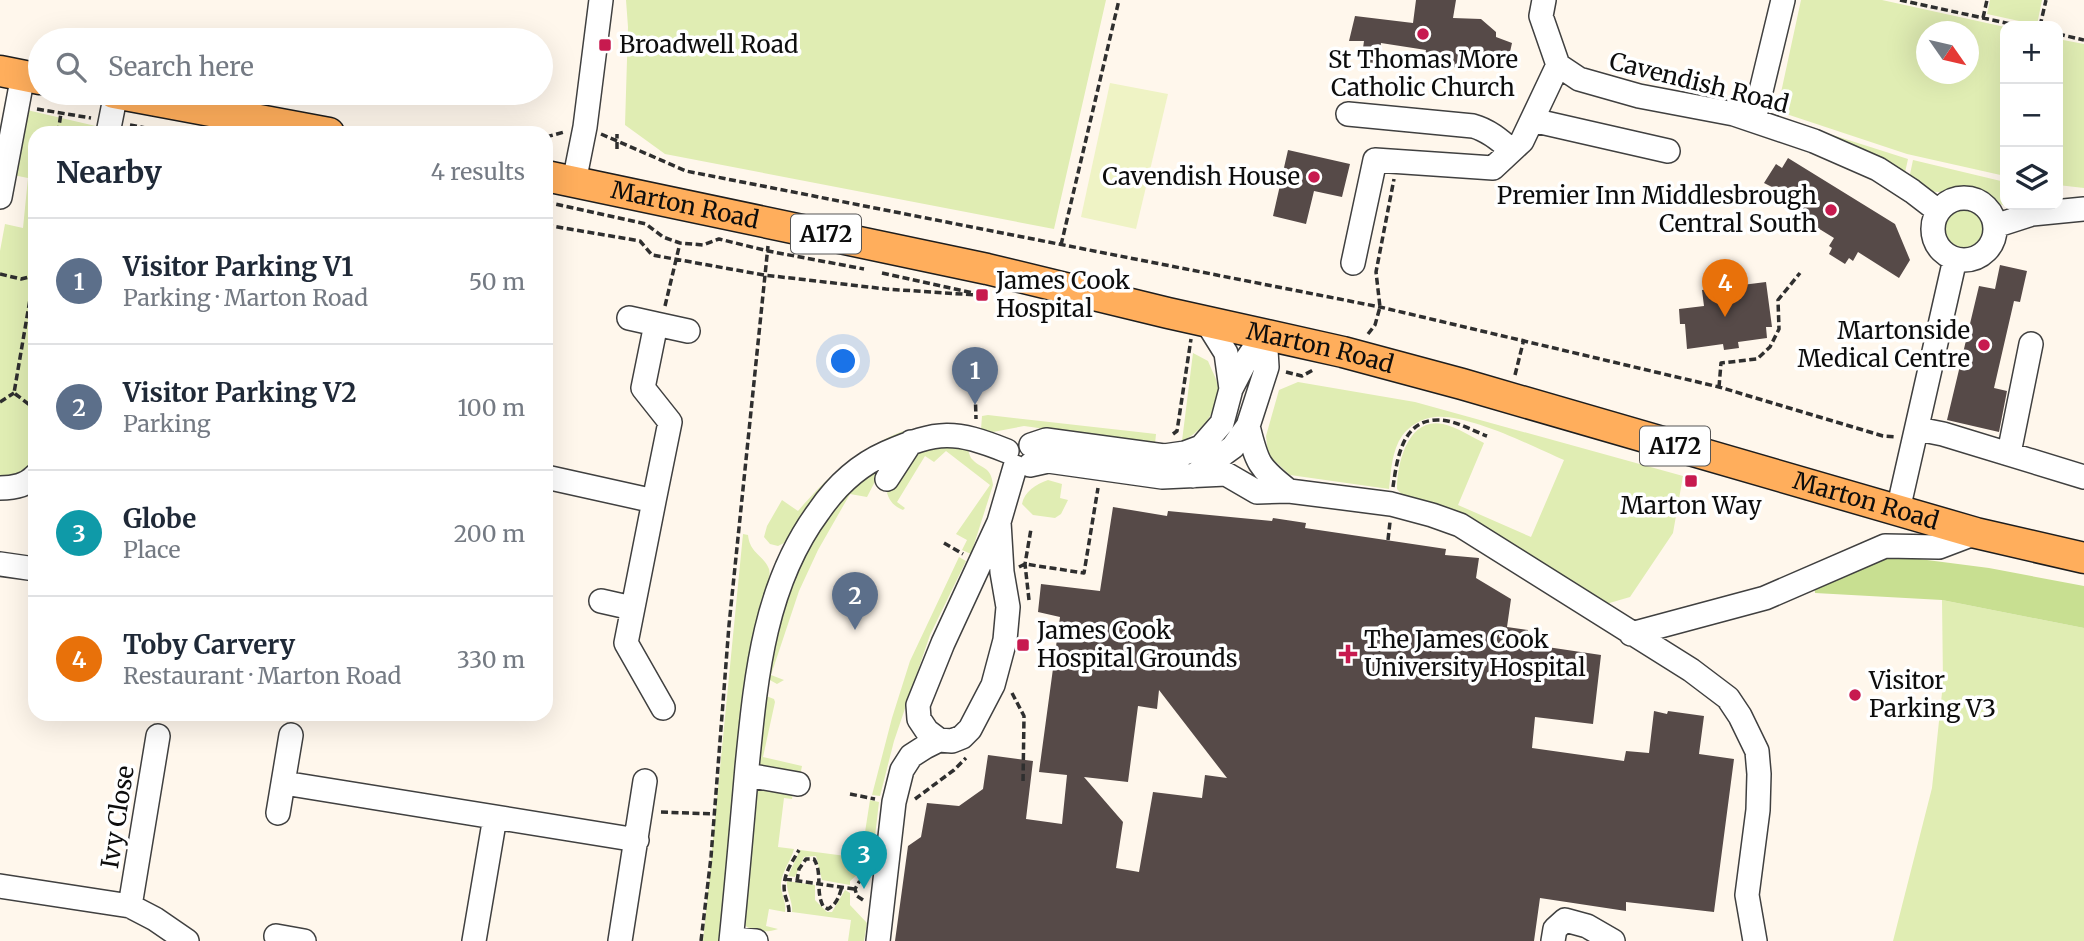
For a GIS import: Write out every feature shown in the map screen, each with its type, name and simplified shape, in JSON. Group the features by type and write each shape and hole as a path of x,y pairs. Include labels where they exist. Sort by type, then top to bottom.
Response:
{"main road":[{"path":"112,110 263,126"},
{"name":"Marton Road","path":"560,179 769,237 987,269 1343,352 1976,533 2084,558"}],"street":[{"path":"560,179 585,127 601,0"},
{"path":"1353,263 1376,160 1493,168 1521,141 1558,65 1541,16 1544,0"},
{"path":"1754,120 1783,0"},
{"name":"Cavendish Road","path":"1558,65 1579,79 1639,96 1734,114 1814,141 1878,169 1938,211"},
{"path":"0,197 18,105 21,75"},
{"path":"1348,114 1473,126 1498,138 1511,150"},
{"path":"1532,120 1668,151"},
{"path":"1972,198 1987,208 1995,226 1990,245 1984,253 1965,260 1946,255 1934,240 1933,230 1938,211 1953,200 1972,198"},
{"path":"1995,226 2032,214 2084,209"},
{"path":"1898,510 1955,259"},
{"path":"629,318 688,331"},
{"path":"1200,320 1226,353 1231,389"},
{"path":"659,325 643,388 670,422 626,643 663,708"},
{"path":"1193,476 1233,447 1248,426 1267,367 1265,333"},
{"path":"999,522 1002,572 1008,607 1005,640 993,685 970,729 962,737 952,741 939,740 927,731 919,719 918,705 948,630 999,522 1021,457 1045,440 1164,456 1201,447 1222,423 1231,389 1265,333"},
{"path":"2009,453 2031,344"},
{"path":"1248,426 1256,460 1264,471 1289,491"},
{"path":"1918,429 2009,453 2084,477"},
{"path":"756,941 731,940 755,688 772,604 785,566 804,531 831,494 867,461 911,442 937,435 961,435 1021,457 1162,477 1226,474 1257,492 1289,491 1391,504 1432,515 1460,525 1691,670 1728,698 1757,751 1758,810 1747,895 1755,941"},
{"path":"887,479 911,442"},
{"path":"553,479 654,501"},
{"path":"0,488 12,488 28,482"},
{"path":"1632,634 1765,598 1885,546 1939,547 1976,533"},
{"path":"0,564 28,568"},
{"path":"601,601 632,608"},
{"path":"278,813 291,734"},
{"name":"Ivy Close","path":"130,906 158,736"},
{"path":"878,941 894,803 902,769 911,756 939,740"},
{"path":"747,775 799,784"},
{"path":"620,941 645,781"},
{"path":"284,783 637,840"},
{"path":"474,941 495,817"},
{"path":"0,886 130,906 187,941"},
{"path":"1553,941 1555,929 1565,920 1587,926 1613,941"},
{"path":"276,936 304,941"}],"path":[{"path":"1061,245 1119,0"},
{"path":"1900,0 2000,22"},
{"path":"1983,18 1987,0"},
{"path":"2041,21 2046,0"},
{"path":"2063,35 2084,40"},
{"path":"18,105 61,113 112,110 154,126"},
{"path":"59,126 61,113"},
{"path":"553,135 585,127 687,171 1380,307 1719,387 1883,436 1906,436 1918,429"},
{"path":"617,134 617,149"},
{"path":"1267,367 1302,376 1371,333 1380,307 1376,272 1397,160"},
{"path":"553,204 646,224 663,237 680,243 703,245 719,239 769,237 870,270 982,295 886,289 764,275 652,255 640,241 553,226"},
{"path":"701,941 730,612 769,237"},
{"path":"659,325 680,243"},
{"path":"1719,387 1721,363 1757,359 1770,347 1779,328 1778,300 1800,272"},
{"path":"0,274 21,279 28,277"},
{"path":"0,402 14,393 28,311"},
{"path":"1164,456 1165,441 1177,431 1200,320"},
{"path":"1508,397 1524,339"},
{"path":"974,352 975,439"},
{"path":"14,393 28,404"},
{"path":"1388,540 1400,450 1405,438 1427,422 1440,420 1488,436"},
{"path":"1031,529 1025,564 1084,573 1099,481"},
{"path":"1012,694 1024,716 1023,784"},
{"path":"850,794 908,805 954,770 970,754"},
{"path":"641,811 714,814"},
{"path":"789,912 785,879 799,850"},
{"path":"797,881 799,869 806,859 814,859 818,867 819,898 823,906 828,909 838,900 842,887"},
{"path":"785,879 855,889"}],"green space":[{"path":"626,0 1106,0 1054,229 665,154 625,125 628,27"},
{"path":"1801,0 1882,0 1978,21 1916,21 1916,84 1979,84 1979,21 2000,26 2000,175 1907,154 1777,111"},
{"path":"1990,0 2042,0 2038,21 2019,21 1987,14"},
{"path":"2063,40 2084,44 2084,188 2063,186"},
{"path":"1110,83 1168,94 1136,229 1081,217"},
{"path":"27,110 96,126 28,126 28,178 13,175"},
{"path":"1817,130 1908,159 1904,177"},
{"path":"1913,160 2000,181 2000,203 1973,189 1935,192 1909,179"},
{"path":"28,178 28,471 20,476 6,478 0,477 0,251 5,224 23,228"},
{"path":"1964,205 1981,212 1988,229 1981,246 1964,253 1947,246 1940,229 1947,212"},
{"path":"1193,353 1208,361 1217,384 1218,395 1208,419 1196,432 1182,441"},
{"path":"1298,382 1415,402 1683,476 1673,533 1630,597 1606,604 1403,496 1397,489 1402,455 1413,435 1431,424 1448,425 1484,443 1458,505 1531,537 1564,460 1518,439 1465,420 1435,417 1416,423 1402,436 1394,454 1389,489 1290,475 1268,455 1266,436 1279,390"},
{"path":"982,416 1156,434 1155,444 1024,426 993,432 981,429"},
{"path":"903,431 907,436 814,500 784,543 778,546 770,544 764,537 767,526 782,500 798,511 845,464 872,446"},
{"path":"944,444 967,446 971,458 988,471 992,479 993,485 971,554 962,550 967,540 956,534 990,485 946,451 934,462 925,456 897,502 905,508 903,510 889,499 887,493 909,460 923,451"},
{"path":"878,469 881,470 867,497 850,494 818,550 799,591 771,675 784,680 777,684 768,679 780,619 800,561 820,528 852,486"},
{"path":"1048,480 1062,484 1060,498 1068,500 1061,514 1055,518 1033,515 1022,504 1031,489"},
{"path":"743,534 748,535 751,546 769,569 769,580 759,620 721,941 703,941"},
{"path":"1896,556 1989,568 2084,586 2084,628 1942,600 1815,593 1814,580 1870,558"},
{"path":"959,557 966,561 930,635 894,741 880,796 872,795 910,661"},
{"path":"1942,600 2084,628 2084,941 1893,941 1932,788 1943,683"},
{"path":"766,696 775,702 763,757 802,766 796,776 756,767"},
{"path":"756,786 793,791 792,799 784,798 778,847 794,849 781,883 785,912 769,909 766,926 778,929 769,931 755,930 743,924"},
{"path":"870,800 879,802 872,862 850,881 850,885 822,880 816,856 804,857 795,877 788,876 800,850 861,858"},
{"path":"787,881 815,885 815,900 827,912 832,912 845,890 850,893 850,905 867,923 864,941 848,941 851,920 792,912"}],"building":[{"name":"St Thomas More Catholic Church","path":"1416,0 1456,0 1453,18 1481,19 1496,32 1496,37 1512,43 1508,61 1494,62 1483,70 1458,70 1445,60 1424,59 1426,50 1381,43 1378,63 1361,62 1364,41 1349,41 1355,16 1413,23"},
{"name":"Cavendish House","path":"1288,150 1350,164 1342,197 1314,191 1306,224 1273,216"},
{"name":"Premier Inn Middlesbrough Central South","path":"1788,158 1895,224 1910,260 1899,278 1858,252 1853,261 1849,258 1845,264 1829,254 1832,248 1829,246 1834,238 1766,196 1772,187 1764,183 1776,164 1782,168"},
{"name":"Martonside Medical Centre","path":"2000,265 2027,271 2020,302 2014,301 1994,388 2007,391 1999,432 1947,420 1979,286 1995,289"},
{"path":"1766,282 1772,327 1766,327 1767,338 1738,342 1739,348 1724,350 1723,344 1687,349 1685,324 1680,324 1679,309 1704,306 1702,290"},
{"path":"1113,507 1167,516 1168,511 1272,521 1273,518 1306,523 1305,528 1446,549 1445,555 1479,558 1476,578 1511,599 1507,627 1528,630 1527,644 1601,655 1593,724 1535,717 1532,748 1624,761 1626,751 1649,753 1654,711 1667,714 1668,711 1704,716 1699,754 1734,759 1714,912 1626,902 1626,911 1540,898 1534,941 895,941 908,846 921,837 927,803 959,806 983,789 988,755 1033,761 1026,819 1062,824 1067,775 1039,772 1060,617 1038,612 1041,584 1100,591","holes":["1159,690 1227,778 1205,775 1202,798 1153,792 1139,872 1116,868 1123,822 1084,777 1128,782 1138,706 1157,709"]}],"place":[{"name":"St Thomas More Catholic Church","path":"1423,34"},
{"name":"Broadwell Road","path":"605,45"},
{"name":"Cavendish House","path":"1314,177"},
{"name":"Premier Inn Middlesbrough Central South","path":"1831,210"},
{"name":"James Cook Hospital","path":"982,295"},
{"name":"Toby Carvery","path":"1725,317"},
{"name":"Martonside Medical Centre","path":"1984,345"},
{"name":"Visitor Parking V1","path":"975,405"},
{"name":"Marton Way","path":"1691,481"},
{"name":"Visitor Parking V2","path":"855,630"},
{"name":"James Cook Hospital Grounds","path":"1023,645"},
{"name":"The James Cook University Hospital","path":"1348,654"},
{"name":"Visitor Parking V3","path":"1855,695"},
{"name":"Globe","path":"864,889"}]}
